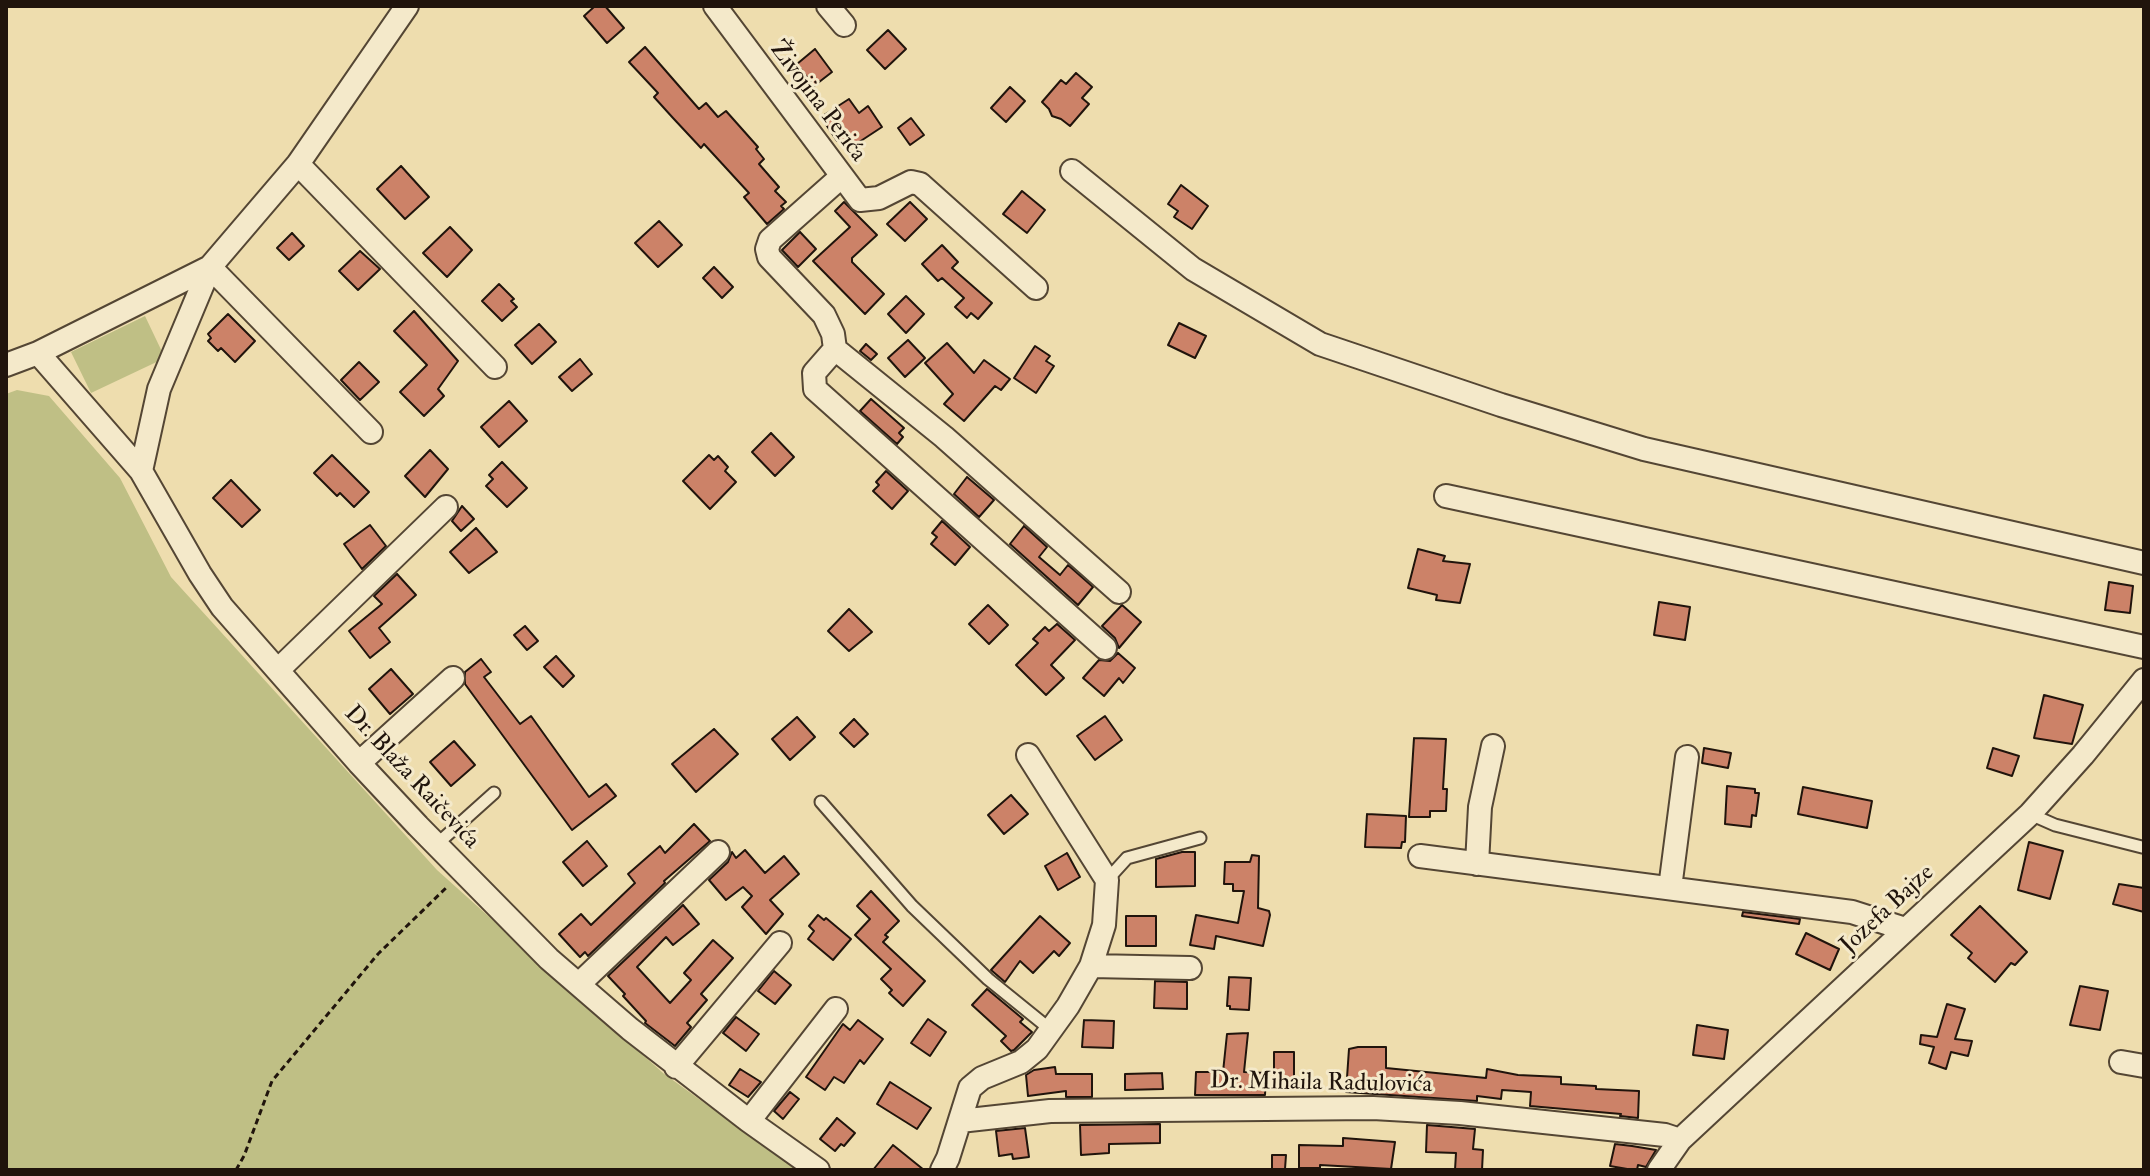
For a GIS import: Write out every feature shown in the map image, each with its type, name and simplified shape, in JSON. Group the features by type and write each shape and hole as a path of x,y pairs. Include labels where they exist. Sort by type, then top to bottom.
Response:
{"street":[{"path":"141,471 159,389 210,267 298,164 407,6"},
{"name":"Živojina Perića","path":"715,6 846,183"},
{"path":"828,6 844,25"},
{"path":"298,164 495,367"},
{"path":"1072,171 1193,269 1320,344 1644,449 2144,563"},
{"path":"1036,288 920,184 911,182 870,201 860,200 846,183 770,240 767,249 769,257 824,315 833,334 835,349 944,437 1119,592"},
{"path":"6,365 38,353 210,267"},
{"path":"210,267 371,432"},
{"path":"835,349 814,373 815,389 1105,648"},
{"name":"Dr. Blaža Raičevića","path":"38,353 141,471 215,596 359,763 436,845 549,959 676,1067 818,1170"},
{"path":"1446,496 2144,647"},
{"path":"278,670 446,507"},
{"path":"359,763 453,678"},
{"name":"Jozefa Bajze","path":"1659,1170 1680,1140 2030,814 2144,680"},
{"path":"1477,864 1480,807 1493,746"},
{"path":"942,1170 973,1084 1028,1057 1051,1030 1091,966 1104,925 1107,880 1028,755"},
{"path":"1670,888 1687,757"},
{"path":"579,984 718,852"},
{"path":"1420,856 1852,912 1905,929"},
{"path":"676,1067 780,943"},
{"path":"1091,966 1190,968"},
{"path":"749,1121 836,1009"},
{"path":"2121,1062 2144,1066"},
{"name":"Dr. Mihaila Radulovića","path":"960,1121 1050,1111 1373,1108 1460,1113 1665,1135 1680,1140"}],"lane":[{"path":"436,845 494,793"},
{"path":"821,802 912,906 988,979 1051,1030"},
{"path":"2030,814 2055,825 2142,847"},
{"path":"1107,880 1127,858 1200,838"}],"path":[{"path":"236,1170 272,1081 378,954 462,872"}],"green space":[{"path":"145,316 165,358 91,393 71,352"},
{"path":"17,390 49,396 120,478 171,577 437,870 663,1073 797,1170 6,1170 6,394"}],"building":[{"path":"595,6 605,6 624,28 607,43 584,16"},
{"path":"888,30 906,49 885,69 867,50"},
{"path":"645,47 699,109 706,103 718,117 726,111 758,147 756,149 764,159 759,164 779,187 775,191 786,202 781,206 784,209 767,224 744,197 749,193 704,144 701,148 673,118 654,97 658,93 629,62"},
{"path":"815,49 832,72 814,86 797,64"},
{"path":"1076,73 1092,87 1082,98 1089,104 1070,126 1052,116 1042,102 1061,80 1066,84"},
{"path":"1010,87 1025,101 1006,122 991,108"},
{"path":"849,99 859,113 868,106 882,127 847,150 821,117"},
{"path":"911,118 924,135 910,145 898,128"},
{"path":"401,166 429,197 405,219 377,189"},
{"path":"1181,185 1208,206 1192,229 1174,217 1178,211 1168,204"},
{"path":"1022,191 1045,210 1027,233 1003,214"},
{"path":"844,202 877,235 852,258 852,262 884,294 865,314 813,261 850,227 835,211"},
{"path":"910,202 927,219 905,241 887,224"},
{"path":"659,221 682,245 658,267 635,243"},
{"path":"450,227 472,250 447,277 423,253"},
{"path":"800,232 816,249 798,267 782,250"},
{"path":"292,233 304,246 289,260 277,248"},
{"path":"942,245 958,262 952,268 992,303 978,319 971,313 967,318 955,307 964,298 942,278 938,281 922,264"},
{"path":"360,251 380,269 358,290 339,271"},
{"path":"714,267 733,287 722,298 703,278"},
{"path":"499,284 514,299 511,301 517,307 502,321 482,301"},
{"path":"906,296 924,314 906,333 888,314"},
{"path":"414,311 458,361 438,389 444,396 424,416 400,392 427,365 394,331"},
{"path":"228,314 255,341 235,362 221,348 218,351 208,341 211,338 208,334"},
{"path":"1179,323 1206,336 1195,358 1168,345"},
{"path":"539,324 556,342 532,364 515,345"},
{"path":"908,340 925,358 905,377 888,358"},
{"path":"947,343 974,373 984,360 1010,379 1001,390 995,386 964,421 944,404 953,394 925,363"},
{"path":"866,344 877,354 871,360 860,351"},
{"path":"1035,346 1050,356 1046,361 1054,366 1036,393 1014,378"},
{"path":"580,359 592,374 572,391 559,377"},
{"path":"359,362 379,382 360,400 341,380"},
{"path":"871,399 904,428 899,433 903,437 897,444 860,411"},
{"path":"509,401 527,421 499,447 481,427"},
{"path":"771,433 794,457 775,476 752,452"},
{"path":"430,450 448,469 425,497 405,476"},
{"path":"332,455 369,492 354,507 340,493 337,496 314,473"},
{"path":"709,455 714,460 718,456 728,467 725,471 736,482 710,509 683,481"},
{"path":"502,462 527,488 507,507 486,486 493,479 489,475"},
{"path":"886,471 908,491 892,509 873,491"},
{"path":"967,477 994,500 979,517 954,494"},
{"path":"231,480 260,510 242,527 213,498"},
{"path":"462,506 474,519 461,531 452,521"},
{"path":"942,521 970,547 955,565 931,544 937,537 932,533"},
{"path":"370,525 386,546 362,569 344,544"},
{"path":"1024,526 1047,547 1039,557 1060,575 1068,565 1093,587 1078,605 1010,544"},
{"path":"476,528 497,552 469,573 450,552"},
{"path":"1418,549 1445,556 1443,561 1470,564 1460,603 1436,600 1437,595 1408,588"},
{"path":"397,574 416,595 379,628 390,642 370,658 349,631 382,604 374,596"},
{"path":"2109,582 2133,586 2130,613 2105,610"},
{"path":"1659,602 1690,607 1685,640 1654,635"},
{"path":"988,605 1008,625 989,644 969,624"},
{"path":"1122,605 1141,622 1119,648 1115,638 1102,626"},
{"path":"849,609 872,632 849,651 828,631"},
{"path":"1057,624 1075,640 1051,665 1064,678 1046,695 1016,665 1038,643 1033,639 1045,627 1049,631"},
{"path":"525,626 538,641 527,650 514,635"},
{"path":"1118,653 1135,668 1123,683 1119,678 1104,696 1083,678 1099,660 1110,661"},
{"path":"556,656 574,676 563,687 544,667"},
{"path":"481,659 491,672 484,677 520,724 531,716 589,797 606,784 616,796 572,830 465,684 465,672"},
{"path":"391,669 413,694 390,714 369,689"},
{"path":"2044,695 2083,705 2072,744 2034,738"},
{"path":"1105,716 1122,740 1095,760 1077,736"},
{"path":"797,717 815,737 790,760 772,739"},
{"path":"854,719 868,734 854,747 840,733"},
{"path":"714,729 738,754 696,792 672,764"},
{"path":"1414,738 1446,739 1443,789 1447,789 1446,811 1430,811 1430,817 1409,817"},
{"path":"454,741 475,765 451,786 430,762"},
{"path":"1704,748 1731,753 1728,768 1702,763"},
{"path":"1993,748 2019,756 2012,776 1987,768"},
{"path":"1727,786 1755,789 1755,793 1759,793 1751,827 1725,824"},
{"path":"1803,787 1872,801 1867,828 1798,814"},
{"path":"1011,795 1028,814 1004,834 988,815"},
{"path":"1367,814 1406,816 1405,842 1402,842 1401,848 1365,847"},
{"path":"694,824 710,841 664,881 588,956 585,952 580,957 559,934 581,914 591,925 635,883 628,874 660,846 665,853"},
{"path":"587,841 607,866 583,886 563,862"},
{"path":"2029,842 2063,851 2050,899 2018,890"},
{"path":"745,850 765,873 784,856 799,874 770,900 783,914 766,934 742,907 752,896 743,887 726,900 709,880 728,862 732,852 736,858"},
{"path":"1195,852 1195,886 1156,887 1156,859"},
{"path":"1067,853 1080,877 1058,890 1045,866"},
{"path":"1252,855 1259,856 1258,908 1269,911 1270,915 1263,946 1216,936 1214,949 1190,945 1196,915 1238,923 1244,891 1233,891 1233,884 1224,884 1225,862 1250,862"},
{"path":"2119,884 2144,888 2144,912 2113,904"},
{"path":"871,891 899,921 885,935 888,937 883,942 925,981 903,1006 889,993 892,990 881,979 891,969 855,935 870,919 857,906"},
{"path":"683,905 699,924 673,945 666,937 637,967 670,1003 691,980 684,973 713,940 733,958 701,994 707,1000 687,1023 691,1027 675,1046 645,1023 608,976"},
{"path":"1980,906 2027,952 2015,965 2011,963 1995,982 1968,958 1972,953 1951,935"},
{"path":"1743,912 1800,919 1799,924 1742,916"},
{"path":"818,915 851,939 833,960 808,939 814,931 809,926"},
{"path":"1040,916 1070,943 1059,956 1054,951 1033,973 1020,961 1005,982 991,970"},
{"path":"1126,916 1156,916 1156,946 1126,946"},
{"path":"1806,933 1839,949 1830,970 1796,954"},
{"path":"774,971 791,985 775,1004 758,991"},
{"path":"1229,977 1251,978 1249,1010 1230,1009 1227,1006"},
{"path":"1155,981 1187,982 1187,1009 1154,1008"},
{"path":"2080,986 2108,991 2100,1030 2070,1025"},
{"path":"987,989 1023,1019 1020,1022 1032,1032 1014,1050 1011,1051 1001,1041 1006,1036 972,1005"},
{"path":"1947,1004 1965,1009 1955,1039 1972,1041 1968,1056 1951,1052 1946,1069 1929,1063 1934,1047 1920,1044 1921,1035 1937,1037"},
{"path":"736,1017 759,1034 746,1051 723,1033"},
{"path":"928,1019 946,1032 930,1056 911,1043"},
{"path":"858,1020 883,1039 864,1064 860,1060 844,1083 834,1077 825,1090 806,1077 843,1024 850,1030"},
{"path":"1084,1020 1114,1021 1113,1048 1082,1047"},
{"path":"1697,1025 1728,1030 1724,1059 1693,1055"},
{"path":"1248,1033 1244,1072 1266,1073 1265,1095 1195,1095 1196,1072 1223,1072 1227,1034"},
{"path":"1386,1047 1386,1068 1486,1078 1487,1069 1518,1075 1561,1077 1561,1084 1639,1091 1638,1118 1530,1106 1531,1092 1502,1090 1501,1099 1477,1096 1477,1101 1346,1092 1349,1049"},
{"path":"1274,1052 1294,1052 1294,1081 1274,1081"},
{"path":"1055,1067 1056,1074 1092,1074 1092,1097 1066,1097 1066,1091 1028,1096 1026,1075 1034,1070"},
{"path":"740,1069 761,1082 748,1097 729,1085"},
{"path":"1162,1073 1163,1089 1125,1090 1125,1074"},
{"path":"890,1082 931,1108 917,1129 877,1104"},
{"path":"790,1092 799,1099 783,1119 774,1111"},
{"path":"837,1118 855,1133 835,1151 820,1139"},
{"path":"1160,1124 1160,1143 1109,1144 1109,1153 1081,1155 1080,1125"},
{"path":"1427,1125 1475,1129 1473,1149 1483,1150 1482,1170 1455,1170 1456,1153 1426,1152"},
{"path":"1025,1128 1029,1157 1013,1159 1012,1154 999,1156 996,1131"},
{"path":"1343,1138 1395,1142 1391,1169 1320,1165 1320,1168 1299,1168 1299,1145 1343,1146"},
{"path":"1615,1144 1656,1150 1646,1167 1638,1165 1637,1170 1633,1170 1610,1166"},
{"path":"893,1145 924,1170 873,1170"},
{"path":"1272,1155 1286,1155 1285,1169 1272,1169"}]}
